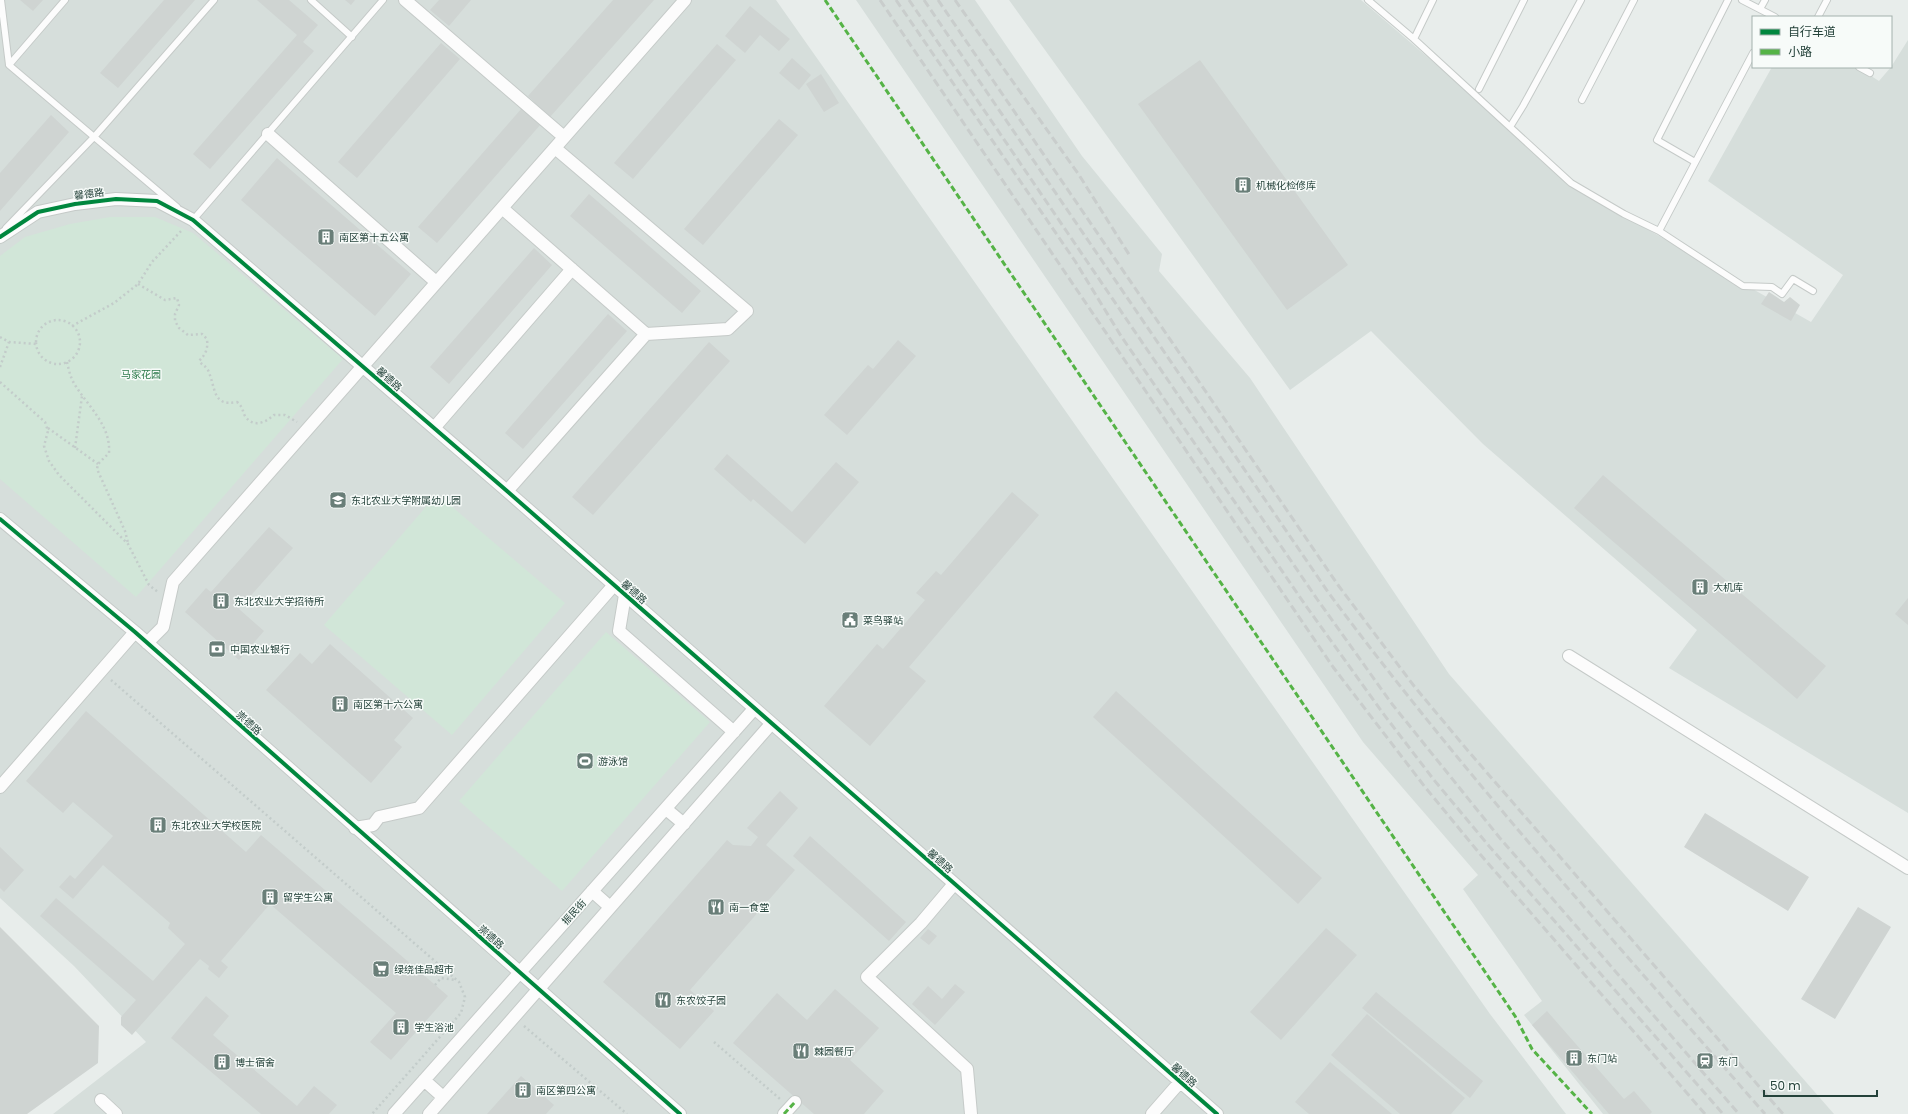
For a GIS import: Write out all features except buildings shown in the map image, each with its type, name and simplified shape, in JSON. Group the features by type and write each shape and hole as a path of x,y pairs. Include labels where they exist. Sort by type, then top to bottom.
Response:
{"street":[{"path":"405,0 564,137"},
{"path":"147,643 163,627 173,582 555,148 682,1"},
{"path":"268,134 436,282"},
{"path":"502,208 646,334 728,329 747,311 555,148"},
{"name":"馨德路","path":"0,235 38,212 75,204 116,199 156,201 193,220 614,585 1216,1114"},
{"path":"434,428 572,269"},
{"path":"507,492 646,334"},
{"name":"崇德路","path":"0,519 135,632 680,1114"},
{"path":"355,828 373,825 379,817 420,808 614,585"},
{"path":"625,595 619,631 734,732"},
{"path":"0,786 135,632"},
{"path":"1568,656 1908,868"},
{"name":"振民街","path":"394,1114 754,709"},
{"path":"429,1114 771,724"},
{"path":"666,809 684,824"},
{"path":"954,884 921,923 867,977 967,1069 971,1114"},
{"path":"592,891 610,907"},
{"path":"424,1080 443,1097"},
{"path":"1152,1114 1180,1082"},
{"path":"101,1100 116,1114"}],"lane":[{"path":"1,0 9,65 193,220 383,0"},
{"path":"9,65 65,0"},
{"path":"0,235 94,137 214,0"},
{"path":"311,0 352,37"},
{"path":"1368,0 1414,39 1571,183 1624,214 1659,230 1743,286 1772,287 1782,294 1793,280 1813,291"},
{"path":"1414,39 1433,0"},
{"path":"1479,89 1524,0"},
{"path":"1510,127 1524,106 1581,0"},
{"path":"1582,100 1634,0"},
{"path":"1695,162 1657,140 1728,0"},
{"path":"1742,0 1771,16"},
{"path":"1760,9 1765,0"},
{"path":"1819,16 1827,0"},
{"path":"1659,230 1752,55"},
{"path":"1862,68 1870,73"}],"path":[{"path":"72,326 114,303 138,284 152,262 172,239 193,220"},
{"path":"138,284 165,300 177,298 179,305 175,314 175,321 179,328 188,335 202,334 207,339 208,346 206,354 199,361 207,368 216,396 220,401 226,404 237,402 242,406 246,416 251,422 259,424 268,420 274,415 285,415 308,429"},
{"path":"59,321 72,326 77,332 79,346 72,358 67,362 60,364 46,361 37,351 36,344 40,330 51,322 59,321"},
{"path":"0,337 9,342 36,344"},
{"path":"0,367 9,342"},
{"path":"67,362 72,380 107,433 110,444 109,453 98,464 97,469 125,531 128,544 149,585 169,602"},
{"path":"0,382 45,422 48,434 44,446 48,461 128,544"},
{"path":"75,448 82,395"},
{"path":"47,428 98,464"},
{"path":"101,671 459,982 464,997 464,1004 461,1013 372,1114"},
{"path":"435,985 441,978 459,982"},
{"path":"513,1017 627,1114"},
{"path":"714,1042 790,1108"}],"shaded area":[{"path":"0,0 776,0 1490,1014 1566,1114 53,1114 146,1042 74,966 0,898"},
{"path":"856,0 975,0 1082,156 1162,254 1159,271 1250,378 1449,674 1834,1114 1603,1114 1524,1015 1542,1001 1463,889 1478,875 1363,742"},
{"path":"1009,0 1361,0 1592,198 1811,322 1843,275 1708,181 1771,68 1859,68 1879,81 1890,68 1892,68 1892,65 1908,40 1908,813 1669,668 1697,630 1483,444 1371,331 1290,390"}],"green space":[{"name":"马家花园","path":"110,217 155,217 193,233 343,359 136,597 0,479 0,256 25,237 70,224"},
{"path":"437,494 565,603 452,735 324,625"},
{"name":"游泳馆","path":"606,632 710,722 562,891 459,801"}],"railway":[{"path":"880,0 1333,667 1425,787 1480,854 1705,1114"},
{"path":"896,0 1075,261 1121,336 1306,606 1382,712 1434,780 1489,846 1723,1114"},
{"path":"909,0 1317,599 1392,704 1499,837 1739,1114"},
{"path":"924,0 1328,592 1379,660 1541,857 1765,1114"},
{"path":"938,0 1338,585 1414,686 1469,752 1783,1114"},
{"path":"955,0 1079,175 1130,256"}],"marked path":[{"path":"825,0 1515,1016 1532,1049 1592,1114"},
{"path":"784,1114 795,1102"}],"cycle path":[{"path":"0,237 38,212 75,204 116,199 157,201 193,220 507,491 1217,1114"},
{"path":"0,519 135,632 680,1114"}],"place":[{"name":"机械化检修库","path":"1243,185"},
{"name":"南区第十五公寓","path":"326,237"},
{"name":"东北农业大学附属幼儿园","path":"338,500"},
{"name":"大机库","path":"1700,587"},
{"name":"东北农业大学招待所","path":"221,601"},
{"name":"菜鸟驿站","path":"850,620"},
{"name":"中国农业银行","path":"217,649"},
{"name":"南区第十六公寓","path":"340,704"},
{"name":"游泳馆","path":"585,761"},
{"name":"东北农业大学校医院","path":"158,825"},
{"name":"留学生公寓","path":"270,897"},
{"name":"南一食堂","path":"716,907"},
{"name":"绿绕佳品超市","path":"381,969"},
{"name":"东农饺子园","path":"663,1000"},
{"name":"学生浴池","path":"401,1027"},
{"name":"棘园餐厅","path":"801,1051"},
{"name":"东门站","path":"1574,1058"},
{"name":"东门","path":"1705,1061"},
{"name":"博士宿舍","path":"222,1062"},
{"name":"南区第四公寓","path":"523,1090"}]}
